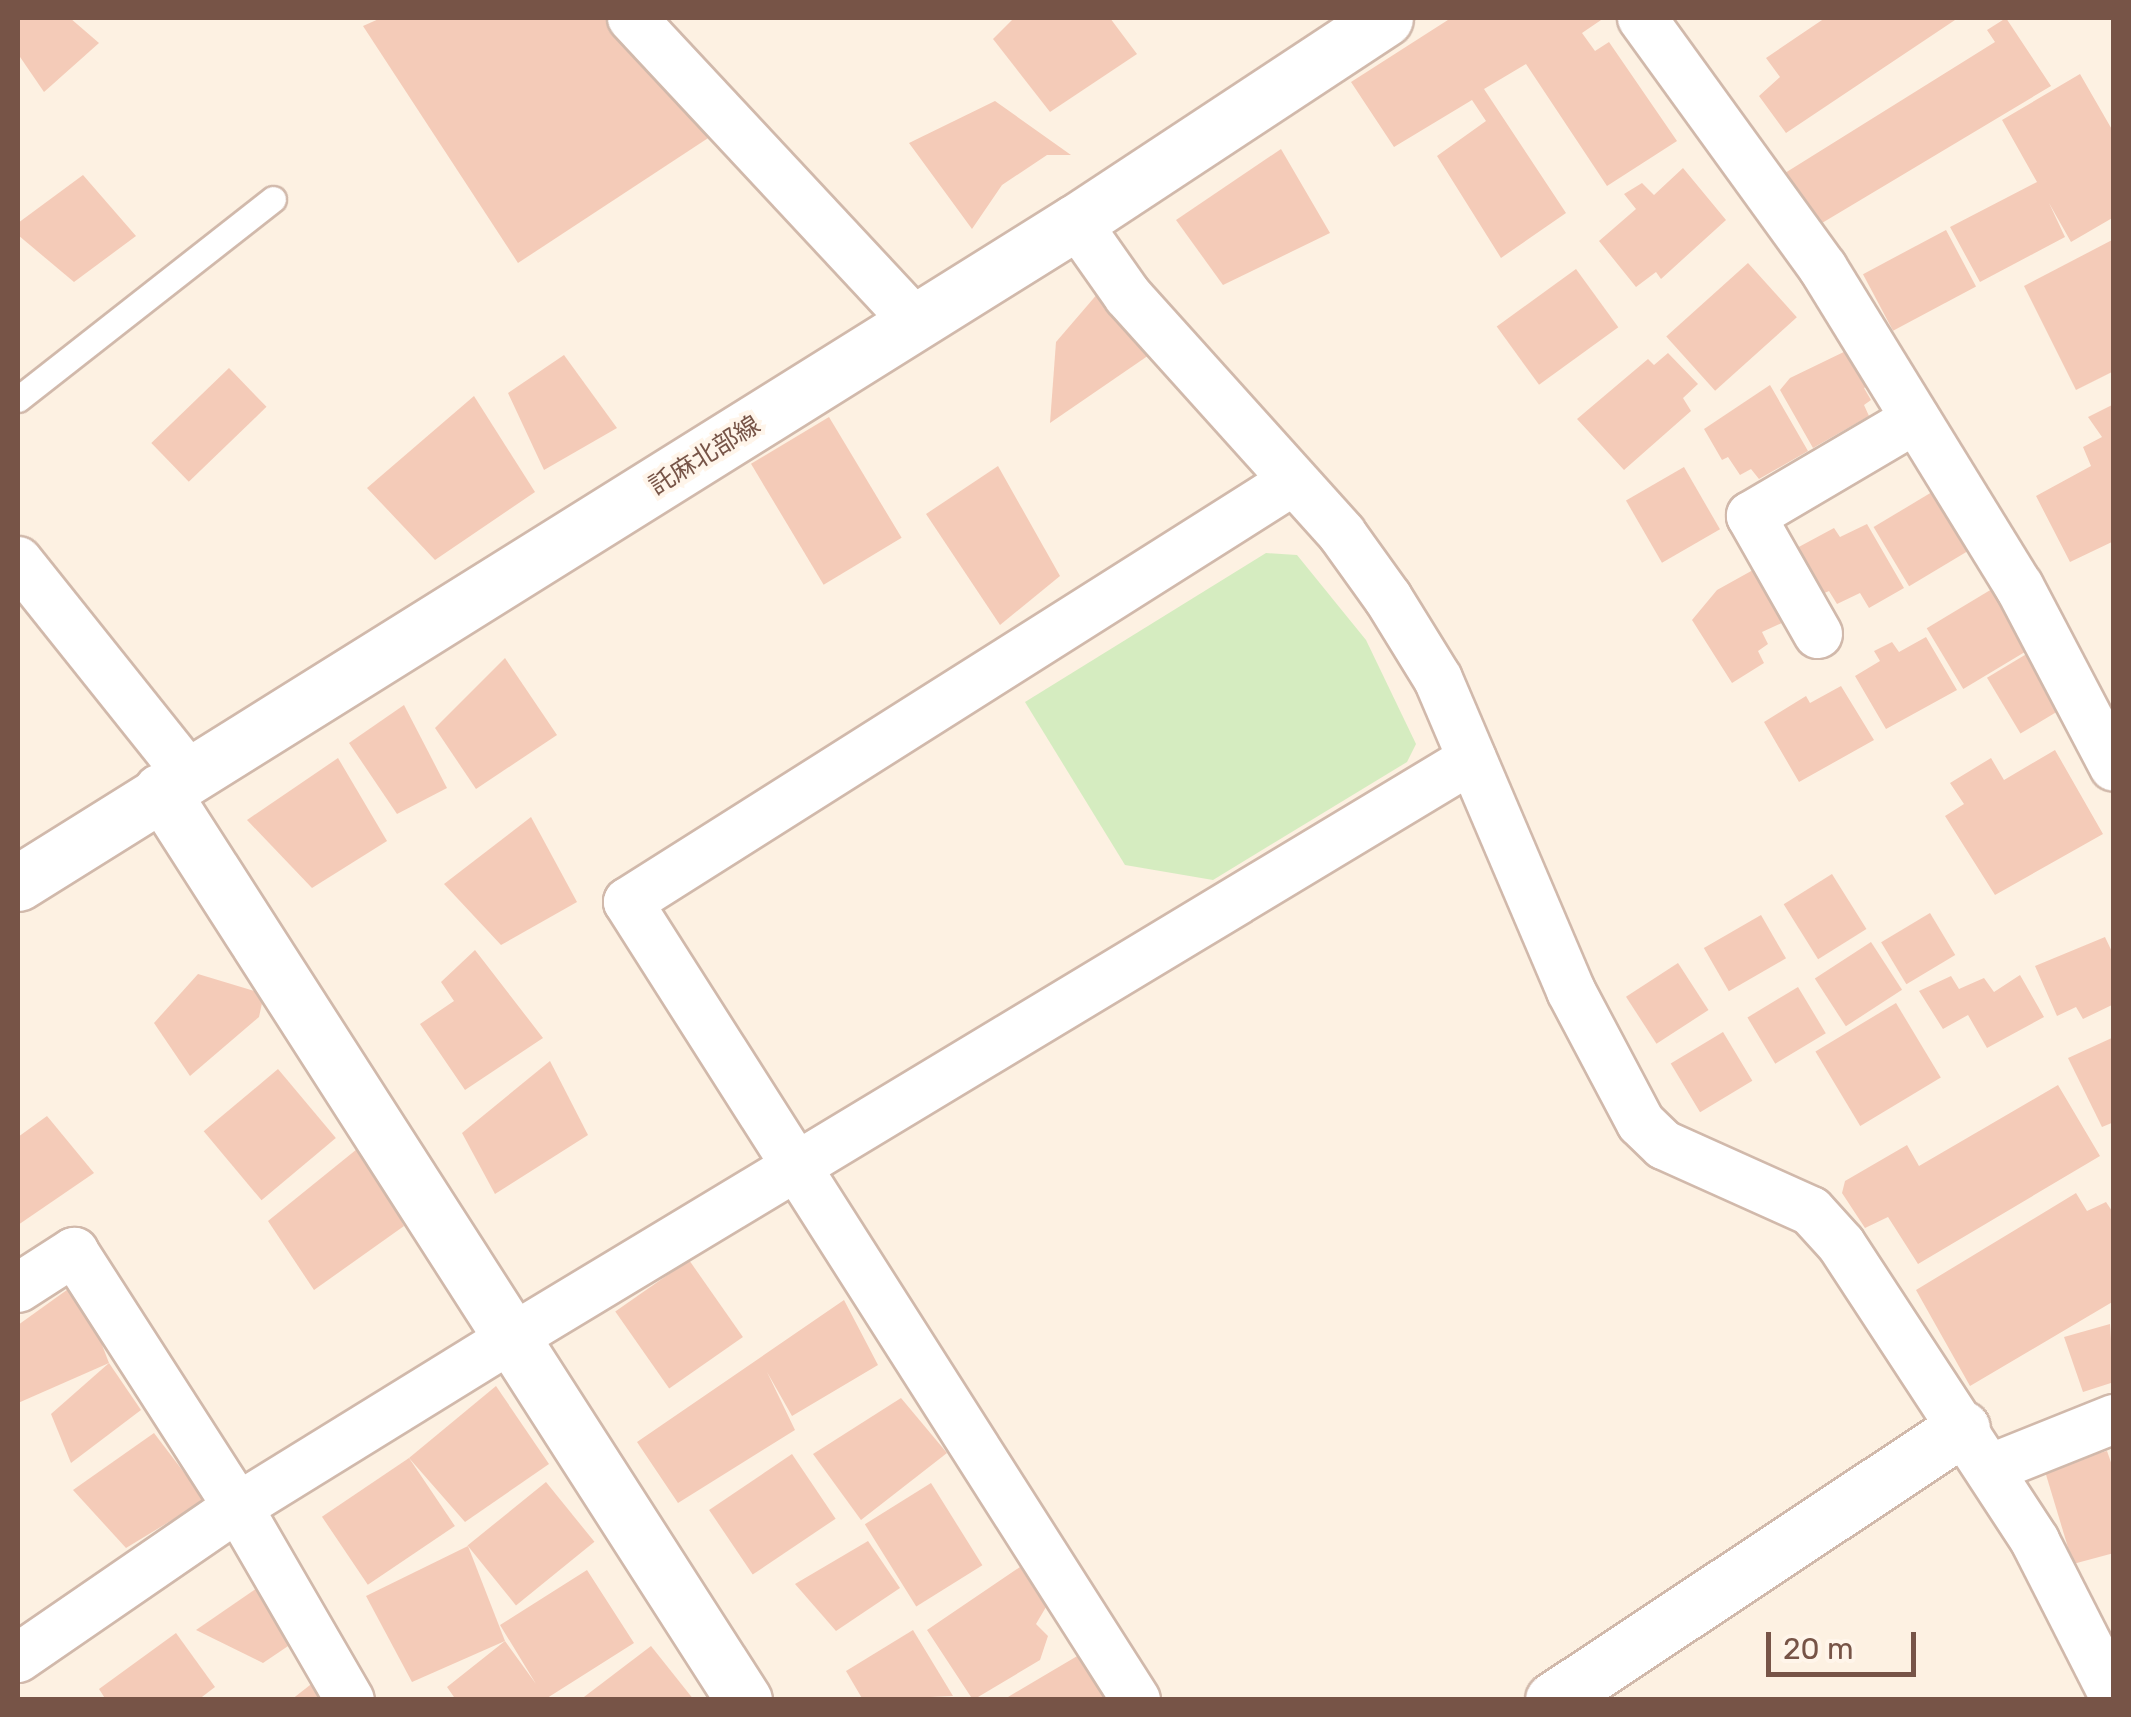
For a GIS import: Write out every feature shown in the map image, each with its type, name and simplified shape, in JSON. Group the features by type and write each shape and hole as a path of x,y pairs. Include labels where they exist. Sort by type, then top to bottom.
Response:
{"main road":[{"name":"託麻北部線","path":"18,882 1076,222 1385,18"},
{"path":"174,782 512,1338 744,1700"},
{"path":"1553,1700 1976,1448"}],"street":[{"path":"632,18 916,323"},
{"path":"1642,18 1823,268 2019,586 2114,767"},
{"path":"1076,222 1128,296 1290,483 1342,534 1388,598 1438,678 1590,1034 1641,1123 1664,1145 1811,1212 1841,1244 2036,1540 2114,1696"},
{"path":"1818,634 1751,516 1916,419"},
{"path":"1136,1700 628,902 1290,483"},
{"path":"18,561 174,782"},
{"path":"18,1658 238,1507 1472,759"},
{"path":"18,1288 74,1252 238,1507 350,1700"},
{"path":"1976,1448 2114,1418"}],"lane":[{"path":"18,399 273,199"}],"green space":[{"path":"1266,553 1297,555 1366,640 1416,744 1407,762 1213,880 1125,865 1025,702"}],"building":[{"path":"70,18 99,43 44,92 18,54 18,19"},
{"path":"381,18 640,18 728,125 518,263 363,26"},
{"path":"1014,18 1110,18 1137,54 1050,112 993,39"},
{"path":"1451,18 1604,18 1582,33 1595,51 1609,42 1677,141 1607,186 1526,64 1484,89 1566,213 1501,258 1437,156 1486,121 1472,100 1394,147 1351,82"},
{"path":"1825,18 1958,18 1786,133 1759,96 1780,77 1766,58"},
{"path":"2006,18 2051,86 1817,226 1785,173 1995,42 1987,30"},
{"path":"2080,74 2114,133 2114,217 2071,242 2049,203 2065,237 1980,282 1950,227 2037,182 2002,120"},
{"path":"995,101 1071,155 1047,155 1002,185 972,229 909,143"},
{"path":"1281,149 1330,233 1223,285 1176,220"},
{"path":"1683,168 1726,220 1661,279 1656,272 1636,287 1599,241 1636,209 1624,194 1642,183 1654,195"},
{"path":"83,175 136,236 74,282 18,235 18,223"},
{"path":"1946,230 1976,287 1893,331 1863,274"},
{"path":"2114,239 2114,371 2076,390 2024,286"},
{"path":"1748,263 1797,317 1715,391 1666,337"},
{"path":"1576,269 1618,327 1539,385 1497,327"},
{"path":"1099,292 1152,353 1050,423 1056,342"},
{"path":"1852,348 1872,384 1864,388 1871,400 1864,405 1869,416 1813,448 1780,390 1790,378"},
{"path":"1668,353 1698,384 1683,398 1691,411 1624,470 1577,419 1648,359 1654,365"},
{"path":"564,355 617,428 544,470 508,393"},
{"path":"229,368 267,407 189,482 151,443"},
{"path":"1770,385 1808,451 1759,479 1751,469 1740,475 1728,457 1722,460 1704,429"},
{"path":"474,396 535,492 435,560 367,488"},
{"path":"2114,404 2114,541 2070,562 2036,496 2091,466 2083,447 2102,437 2088,417"},
{"path":"829,417 902,538 824,585 751,464"},
{"path":"998,466 1060,576 1000,625 926,514"},
{"path":"1684,467 1720,529 1662,563 1626,500"},
{"path":"1937,489 1973,548 1909,586 1874,527"},
{"path":"1867,524 1904,588 1869,608 1860,593 1837,604 1829,591 1820,595 1795,549 1834,528 1840,537"},
{"path":"1753,570 1784,622 1762,632 1768,644 1758,651 1764,663 1732,683 1692,620 1717,590"},
{"path":"1997,586 2034,647 1963,689 1927,628"},
{"path":"1926,637 1957,690 1886,729 1855,676 1880,661 1874,651 1892,642 1899,652"},
{"path":"2035,649 2068,705 2020,734 1987,678"},
{"path":"505,658 557,735 476,789 435,728"},
{"path":"1841,686 1874,740 1799,782 1764,722 1806,696 1810,703"},
{"path":"404,705 447,788 397,814 349,743"},
{"path":"2055,750 2103,834 1995,895 1945,816 1964,804 1950,783 1991,758 2004,780"},
{"path":"338,758 387,841 312,888 247,820"},
{"path":"531,817 577,902 501,945 444,884"},
{"path":"1832,874 1866,929 1818,959 1784,904"},
{"path":"1930,913 1955,955 1906,984 1881,942"},
{"path":"1761,915 1786,958 1729,991 1704,948"},
{"path":"2105,937 2114,956 2114,1004 2083,1019 2076,1007 2057,1016 2035,966"},
{"path":"1871,942 1902,990 1846,1026 1815,978"},
{"path":"475,950 543,1038 465,1090 420,1024 454,1001 441,982"},
{"path":"1678,963 1708,1010 1657,1044 1626,997"},
{"path":"198,974 264,994 259,1017 190,1076 154,1023"},
{"path":"2020,975 2044,1017 1987,1048 1968,1015 1943,1029 1919,991 1951,976 1959,989 1984,978 1994,992"},
{"path":"1798,987 1826,1033 1775,1064 1747,1017"},
{"path":"1896,1003 1941,1078 1860,1126 1815,1051"},
{"path":"1723,1032 1752,1081 1700,1112 1671,1063"},
{"path":"2114,1037 2114,1122 2102,1127 2068,1058"},
{"path":"550,1061 588,1135 495,1194 462,1133"},
{"path":"278,1069 336,1138 262,1200 204,1131"},
{"path":"2058,1085 2100,1156 1918,1264 1888,1217 1865,1228 1842,1193 1845,1181 1907,1145 1919,1166"},
{"path":"47,1116 94,1173 18,1225 18,1137"},
{"path":"362,1145 404,1226 314,1290 268,1221"},
{"path":"2076,1193 2087,1211 2106,1202 2114,1214 2114,1301 1970,1386 1916,1290"},
{"path":"689,1260 743,1337 669,1389 615,1312"},
{"path":"78,1282 109,1363 18,1403 18,1325"},
{"path":"844,1300 878,1365 792,1416 767,1372 795,1430 678,1503 637,1442"},
{"path":"2110,1324 2114,1382 2083,1392 2064,1337"},
{"path":"109,1363 141,1410 71,1463 51,1414"},
{"path":"496,1386 549,1464 465,1522 409,1458"},
{"path":"901,1398 947,1453 861,1520 813,1454"},
{"path":"154,1433 205,1500 126,1548 73,1490"},
{"path":"2107,1451 2114,1471 2114,1553 2073,1564 2044,1468"},
{"path":"792,1454 836,1519 753,1575 709,1510"},
{"path":"409,1458 455,1526 368,1585 322,1517"},
{"path":"546,1482 594,1542 516,1605 468,1546"},
{"path":"931,1483 982,1565 916,1607 865,1524"},
{"path":"868,1541 900,1588 836,1631 795,1584"},
{"path":"468,1546 505,1641 412,1682 366,1596"},
{"path":"1020,1567 1046,1607 1036,1624 1048,1636 1040,1660 973,1700 927,1630"},
{"path":"587,1570 634,1643 544,1700 456,1700 447,1687 505,1641 536,1684 500,1625"},
{"path":"260,1586 297,1640 263,1663 196,1630"},
{"path":"913,1630 953,1696 863,1700 846,1671"},
{"path":"176,1633 215,1687 198,1700 106,1700 99,1689"},
{"path":"651,1646 694,1700 580,1700"},
{"path":"1084,1652 1112,1700 1003,1700"},
{"path":"324,1674 344,1700 291,1700"}]}
